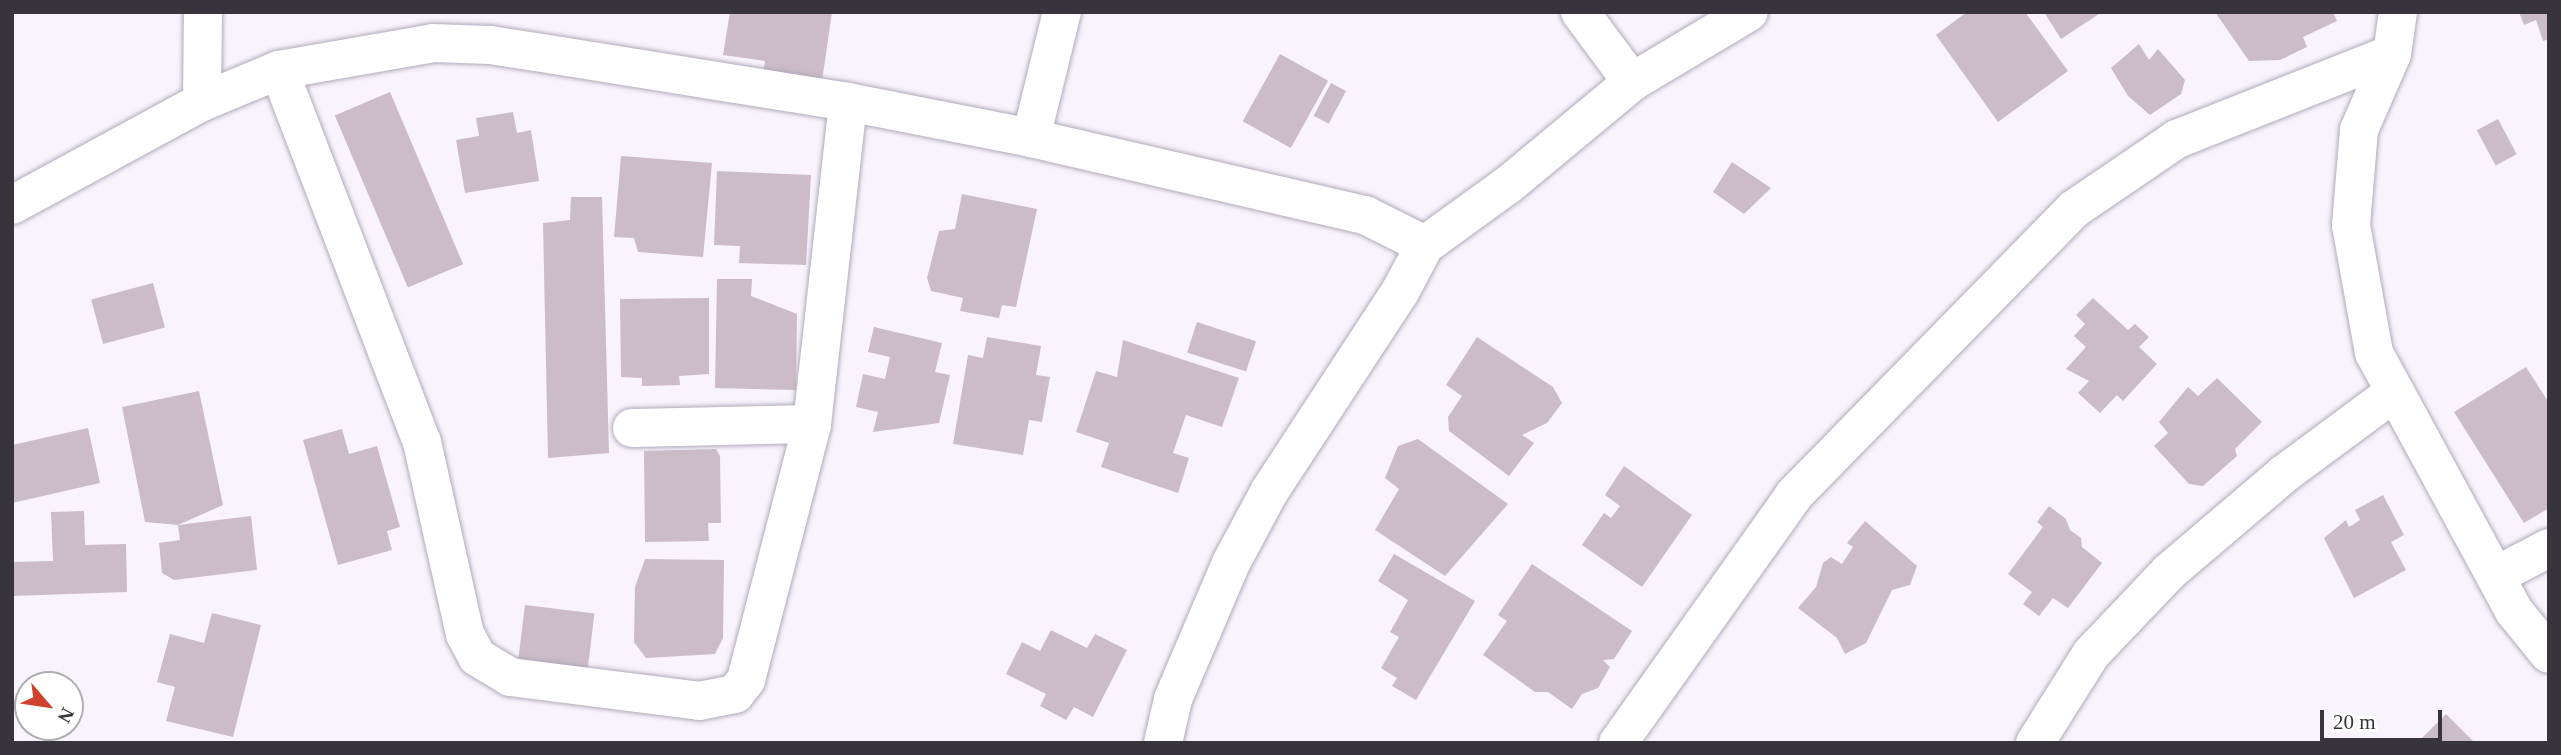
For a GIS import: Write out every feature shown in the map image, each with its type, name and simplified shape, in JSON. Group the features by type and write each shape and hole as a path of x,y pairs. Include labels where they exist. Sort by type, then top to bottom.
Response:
{"street":[{"path":"202,102 203,12"},
{"path":"1031,138 1062,12"},
{"path":"1580,12 1632,82"},
{"path":"1163,743 1174,699 1231,563 1269,492 1400,292 1425,245 1508,185 1632,82 1749,12"},
{"path":"2398,12 2392,54 2359,130 2351,225 2374,352 2514,611 2549,654"},
{"path":"12,205 202,102 279,70 438,28 490,45 848,102 1031,138 1365,215 1425,245"},
{"path":"1618,743 1794,495 2074,209 2177,139 2392,54"},
{"path":"279,70 422,442 465,634 477,656 510,677 699,701 720,701 735,694 746,680 812,424 848,102"},
{"path":"2035,743 2091,654 2169,572 2284,474 2395,392"},
{"path":"632,428 812,424"},
{"path":"2495,576 2549,548"},
{"path":"1174,699 1178,725 1188,743"}],"building":[{"path":"730,12 832,12 821,88 762,79 765,61 723,55"},
{"path":"1967,12 2025,12 2068,71 1998,122 1936,35"},
{"path":"2044,12 2102,12 2061,39"},
{"path":"2215,12 2333,12 2337,21 2303,37 2307,47 2280,60 2249,61"},
{"path":"2519,12 2549,12 2549,39 2543,41 2536,20 2524,25"},
{"path":"2139,44 2149,60 2158,49 2185,80 2181,94 2150,115 2128,96 2111,68"},
{"path":"1280,54 1328,81 1291,148 1243,121"},
{"path":"1331,83 1346,91 1329,124 1314,116"},
{"path":"390,92 463,264 408,288 335,115"},
{"path":"513,112 517,133 531,130 539,181 465,193 456,140 479,136 476,118"},
{"path":"2498,119 2517,154 2496,166 2477,130"},
{"path":"621,156 712,163 703,257 638,252 634,238 614,237"},
{"path":"1732,162 1771,188 1744,214 1713,192"},
{"path":"717,171 811,175 806,265 739,263 740,246 714,245"},
{"path":"962,194 1037,209 1016,307 1002,305 999,318 960,311 963,298 931,291 927,278 939,231 955,229"},
{"path":"571,197 602,197 609,453 548,458 543,223 570,220"},
{"path":"717,279 752,279 751,296 797,314 796,390 715,388"},
{"path":"153,283 165,327 103,344 91,300"},
{"path":"709,298 709,374 679,376 680,385 642,386 642,378 621,377 620,299"},
{"path":"2093,298 2128,330 2135,324 2149,337 2139,347 2157,364 2123,401 2117,395 2100,413 2078,393 2089,381 2066,369 2086,347 2074,336 2085,324 2076,315"},
{"path":"1197,322 1256,341 1246,372 1187,352"},
{"path":"874,327 942,343 935,372 950,375 939,423 873,432 878,412 856,407 863,374 885,379 890,357 868,352"},
{"path":"987,337 1041,346 1036,375 1050,377 1042,422 1029,420 1023,455 953,444 968,355 983,358"},
{"path":"1477,337 1553,387 1562,403 1547,423 1522,435 1534,443 1509,476 1449,431 1448,417 1462,396 1446,385"},
{"path":"1123,340 1239,378 1222,427 1186,415 1173,453 1189,458 1178,493 1101,467 1109,443 1076,432 1096,371 1117,377"},
{"path":"2526,367 2549,403 2549,508 2524,523 2454,412"},
{"path":"2217,378 2262,422 2235,449 2237,456 2203,486 2189,484 2154,446 2168,433 2159,422 2188,387 2198,396"},
{"path":"199,391 223,505 178,525 145,522 122,407"},
{"path":"88,428 100,483 12,503 12,445"},
{"path":"342,429 349,454 377,446 400,527 387,531 392,550 338,565 303,440"},
{"path":"1418,439 1508,504 1445,576 1375,530 1399,489 1385,478 1398,446"},
{"path":"716,449 720,456 721,523 708,523 709,541 645,542 644,451"},
{"path":"1624,466 1692,515 1642,587 1582,545 1604,513 1611,518 1620,506 1605,495"},
{"path":"2383,495 2404,535 2391,542 2406,570 2354,598 2324,538 2346,520 2349,527 2360,520 2355,510"},
{"path":"2049,506 2066,519 2070,530 2081,538 2082,547 2102,563 2068,608 2053,598 2039,616 2023,604 2032,592 2008,574 2043,527 2037,522"},
{"path":"84,511 85,545 126,544 127,592 12,596 12,562 53,561 51,512"},
{"path":"251,516 257,570 174,580 162,573 159,543 180,540 178,525"},
{"path":"1865,521 1917,566 1910,585 1892,590 1866,643 1845,654 1837,638 1798,608 1816,587 1823,563 1831,557 1842,564 1853,547 1847,543"},
{"path":"1394,554 1475,601 1416,700 1392,686 1397,678 1381,668 1399,637 1390,632 1408,600 1378,581"},
{"path":"645,559 724,560 723,638 715,654 646,658 634,642 635,587"},
{"path":"1532,564 1632,631 1614,659 1603,660 1610,667 1598,688 1582,694 1572,709 1548,692 1535,692 1483,655 1507,621 1498,615"},
{"path":"525,605 594,614 588,669 518,661"},
{"path":"212,613 261,625 233,737 166,721 175,687 157,682 170,634 204,643"},
{"path":"1051,630 1087,648 1095,634 1127,650 1093,717 1074,707 1066,720 1040,706 1046,694 1006,674 1022,642 1040,651"},
{"path":"2446,714 2475,743 2417,743"}]}
